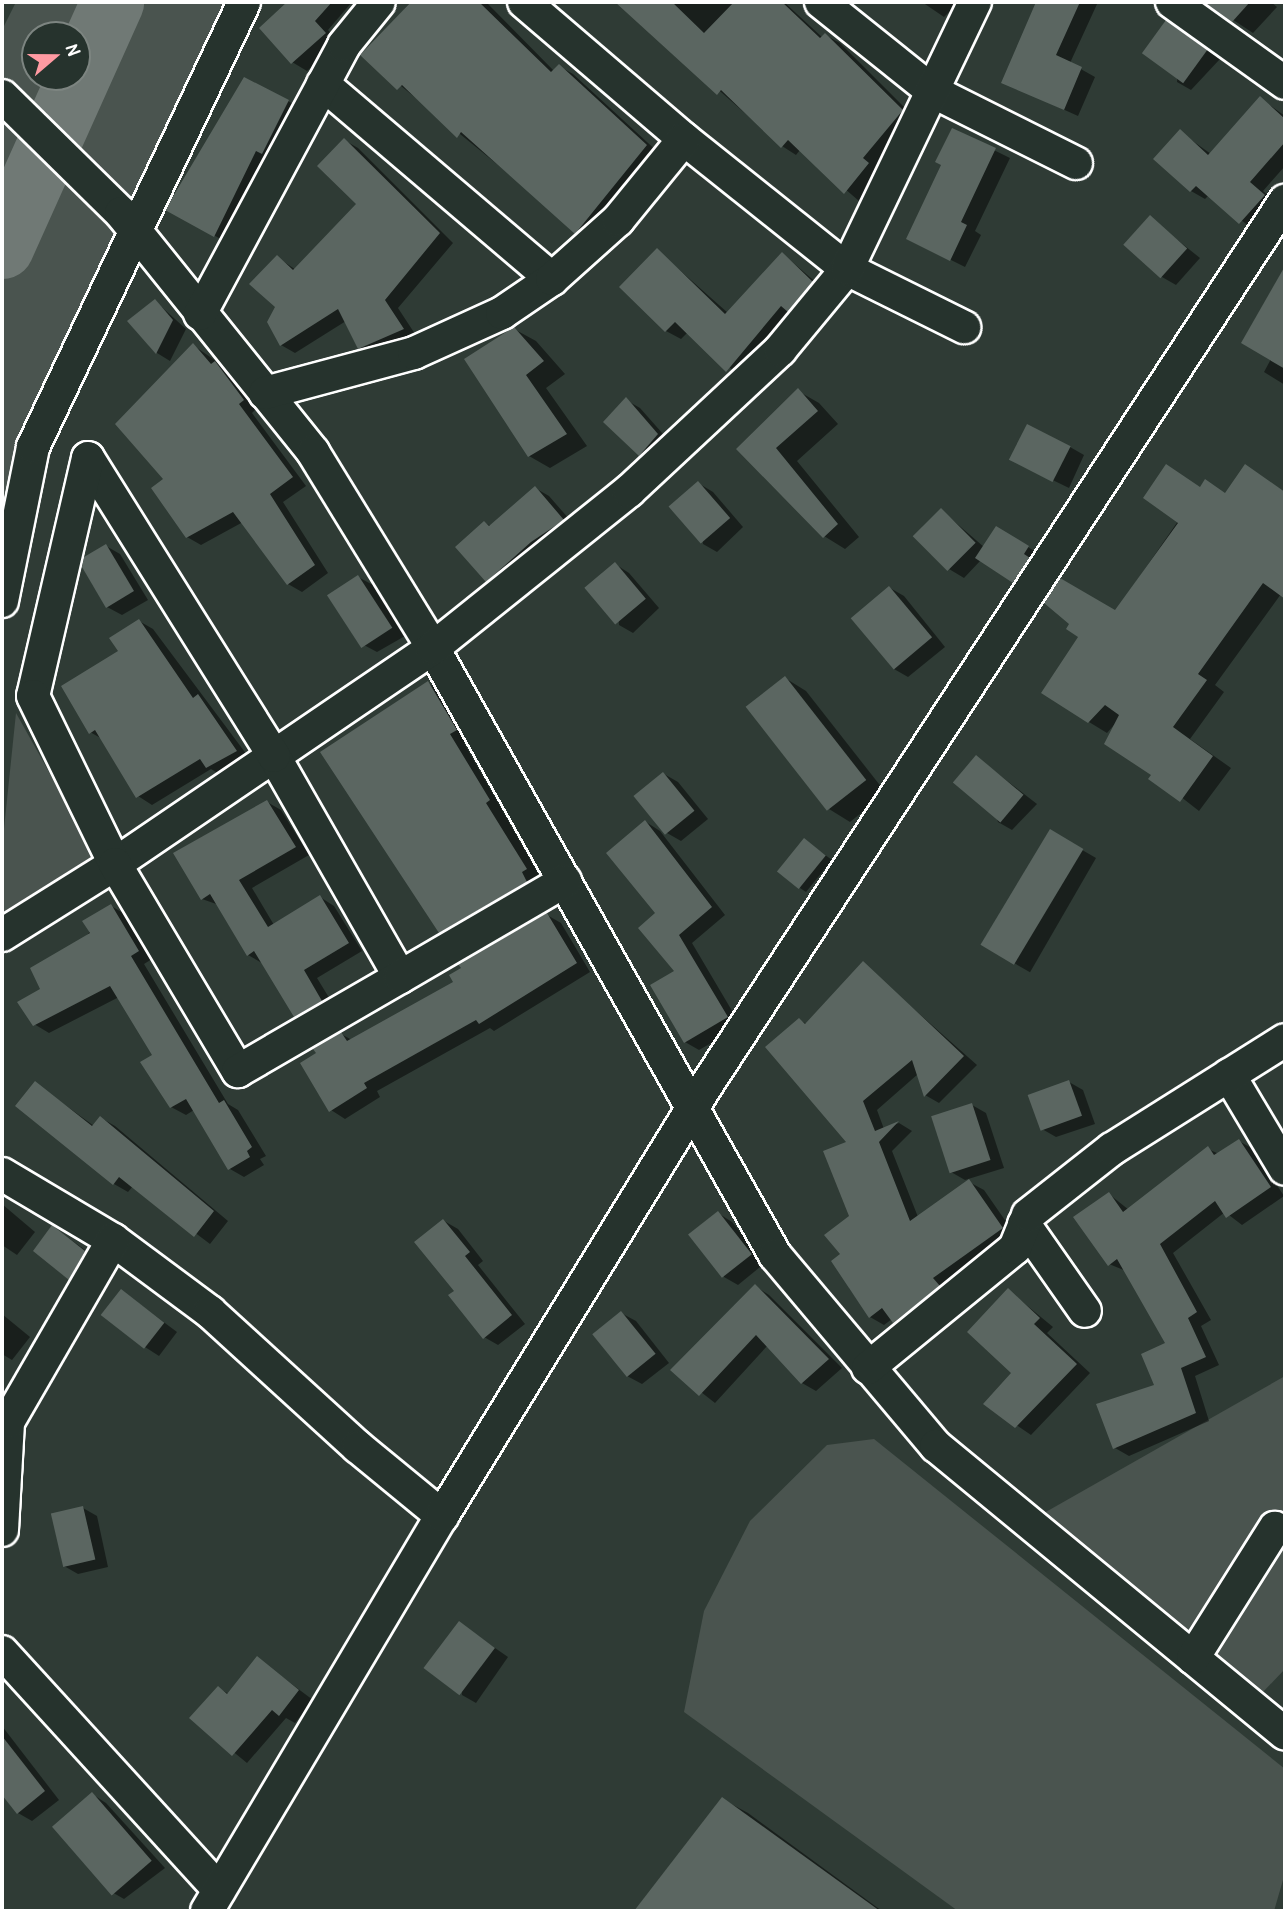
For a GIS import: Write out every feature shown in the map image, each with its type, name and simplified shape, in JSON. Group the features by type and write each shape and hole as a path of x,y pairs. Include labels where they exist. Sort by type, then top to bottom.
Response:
{"street":[{"path":"2,600 33,447 126,222 244,2"},
{"path":"200,314 344,45 379,2"},
{"path":"524,2 684,139 847,269 964,327"},
{"path":"821,2 932,91 1076,163"},
{"path":"2,935 115,864 433,648 629,491 780,350 847,269 975,2"},
{"path":"1172,2 1285,83"},
{"path":"323,84 552,279"},
{"path":"2,96 126,222 313,452 433,648 775,1255 936,1446 1285,1734"},
{"path":"265,393 414,353 502,313 552,279 618,220 684,139"},
{"path":"2,1652 213,1901 442,1516 695,1110 1285,201"},
{"path":"400,977 274,756 88,458 33,696 115,864 238,1071 400,977 565,881"},
{"path":"868,1368 1015,1248 1028,1215 1112,1149 1285,1040"},
{"path":"1230,1075 1285,1169"},
{"path":"2,1174 113,1240 210,1311 358,1447 442,1516"},
{"path":"1024,1224 1085,1311"},
{"path":"2,1530 8,1422 113,1240"},
{"path":"1193,1658 1275,1528"}],"shaded area":[{"path":"16,2 248,2 24,488 2,595 2,30"},
{"path":"16,713 99,861 2,927 2,848"},
{"path":"1285,1376 1285,1669 1262,1693 1044,1513"},
{"path":"874,1439 1285,1769 1285,1873 1274,1911 958,1911 684,1712 704,1611 750,1521 827,1445"}],"building":[{"path":"287,2 332,2 315,21 326,33 291,64 259,28"},
{"path":"411,2 479,2 551,72 559,64 647,145 575,234 461,132 457,138 402,85 397,90 360,55"},
{"path":"615,2 672,2 704,33 734,2 782,2 820,38 825,33 903,110 863,158 869,163 844,194 788,140 781,148 721,90 717,95"},
{"path":"1036,2 1080,2 1056,55 1082,67 1064,110 1001,83"},
{"path":"1203,2 1250,2 1232,22"},
{"path":"1166,20 1207,50 1183,83 1142,53"},
{"path":"244,77 289,100 262,154 256,151 214,237 165,210"},
{"path":"1260,96 1285,119 1285,142 1250,182 1265,195 1239,224 1196,186 1190,192 1153,159 1180,129 1208,155"},
{"path":"952,128 996,148 961,222 967,225 950,261 906,239 941,165 935,162"},
{"path":"344,138 440,233 385,300 404,329 358,349 338,309 280,346 267,322 275,307 249,284 277,255 293,270 356,204 317,166"},
{"path":"1150,215 1187,248 1160,278 1123,245"},
{"path":"657,248 725,314 782,252 813,282 788,312 781,306 726,372 675,322 665,332 619,287"},
{"path":"1285,266 1285,369 1241,343"},
{"path":"155,299 173,320 156,354 127,321"},
{"path":"514,327 544,361 526,375 567,434 528,457 464,359"},
{"path":"193,343 211,364 215,361 244,400 239,404 293,477 270,494 315,565 287,585 233,512 186,538 151,488 163,479 115,424"},
{"path":"798,388 818,411 776,448 838,524 823,538 736,449"},
{"path":"626,397 658,434 639,456 603,422"},
{"path":"1027,424 1071,446 1052,482 1009,460"},
{"path":"1166,464 1200,487 1205,479 1225,493 1245,464 1285,492 1285,599 1263,583 1198,674 1207,680 1173,727 1213,756 1180,802 1148,779 1151,775 1104,744 1119,715 1105,705 1088,723 1041,693 1078,637 1066,629 1069,624 1044,603 1060,578 1115,610 1178,523 1143,498"},
{"path":"698,481 730,518 701,544 669,507"},
{"path":"535,486 564,520 531,542 486,582 455,547 484,521 489,526"},
{"path":"941,508 976,543 947,571 913,536"},
{"path":"996,526 1029,546 1024,554 1030,558 1013,583 975,558"},
{"path":"106,544 134,591 106,608 82,567 84,557"},
{"path":"615,562 646,599 615,624 584,588"},
{"path":"358,575 392,628 361,648 327,595"},
{"path":"889,586 932,637 894,669 851,618"},
{"path":"139,619 193,698 198,694 237,751 206,768 200,759 136,798 95,730 89,734 61,686 118,651 109,638"},
{"path":"785,676 866,780 827,811 746,707"},
{"path":"428,681 457,730 450,734 490,800 486,803 527,869 522,872 527,882 439,933 320,752"},
{"path":"976,755 1023,795 1000,822 953,783"},
{"path":"663,772 694,811 665,835 633,796"},
{"path":"267,800 296,847 239,880 268,927 320,895 349,943 304,970 322,1001 294,1017 254,951 247,956 210,894 201,900 173,853"},
{"path":"645,820 712,907 679,935 728,1017 684,1043 650,985 674,971 638,928 655,913 606,853"},
{"path":"1050,829 1083,849 1014,965 980,945"},
{"path":"804,838 826,856 799,889 777,871"},
{"path":"111,904 139,951 131,956 219,1103 224,1100 252,1147 247,1151 250,1157 228,1170 186,1099 170,1108 140,1062 152,1055 110,986 33,1026 17,1002 40,989 30,968 90,933 82,921"},
{"path":"547,913 577,963 479,1024 476,1020 364,1083 367,1088 329,1112 300,1063 316,1053 313,1049 341,1032 347,1041 453,982 449,975 461,968 458,964"},
{"path":"863,961 964,1056 924,1097 912,1060 863,1101 875,1131 899,1121 879,1142 910,1221 969,1179 1003,1228 933,1278 940,1286 893,1323 882,1308 869,1318 831,1261 840,1254 824,1235 849,1216 823,1151 846,1142 765,1047 799,1018 805,1024"},
{"path":"1069,1080 1082,1116 1041,1131 1028,1095"},
{"path":"35,1081 92,1126 100,1116 214,1211 194,1237 119,1177 113,1185 15,1106"},
{"path":"972,1103 991,1160 950,1173 931,1116"},
{"path":"1239,1139 1271,1187 1226,1218 1215,1201 1160,1244 1197,1312 1188,1318 1206,1357 1181,1368 1196,1413 1113,1449 1096,1404 1154,1385 1141,1354 1165,1343 1117,1259 1108,1266 1073,1217 1109,1192 1123,1212 1208,1146 1214,1155"},
{"path":"718,1211 752,1254 722,1278 688,1234"},
{"path":"443,1219 470,1252 465,1256 512,1315 483,1339 448,1295 454,1291 414,1242"},
{"path":"52,1225 85,1251 69,1280 33,1251"},
{"path":"755,1284 829,1359 801,1384 756,1335 699,1396 670,1370"},
{"path":"1008,1288 1040,1318 1034,1324 1077,1364 1015,1428 983,1404 1011,1373 967,1332"},
{"path":"121,1289 164,1323 144,1349 101,1315"},
{"path":"621,1311 656,1354 627,1377 592,1334"},
{"path":"83,1506 95,1560 63,1567 51,1513"},
{"path":"459,1621 495,1648 459,1695 423,1668"},
{"path":"257,1656 299,1690 279,1716 272,1710 232,1756 189,1718 218,1686 227,1694"},
{"path":"2,1736 45,1791 17,1814 2,1795"},
{"path":"92,1792 152,1861 112,1895 52,1827"},
{"path":"722,1797 880,1911 634,1911"}],"waterway":[{"path":"2,247 112,2"}]}
